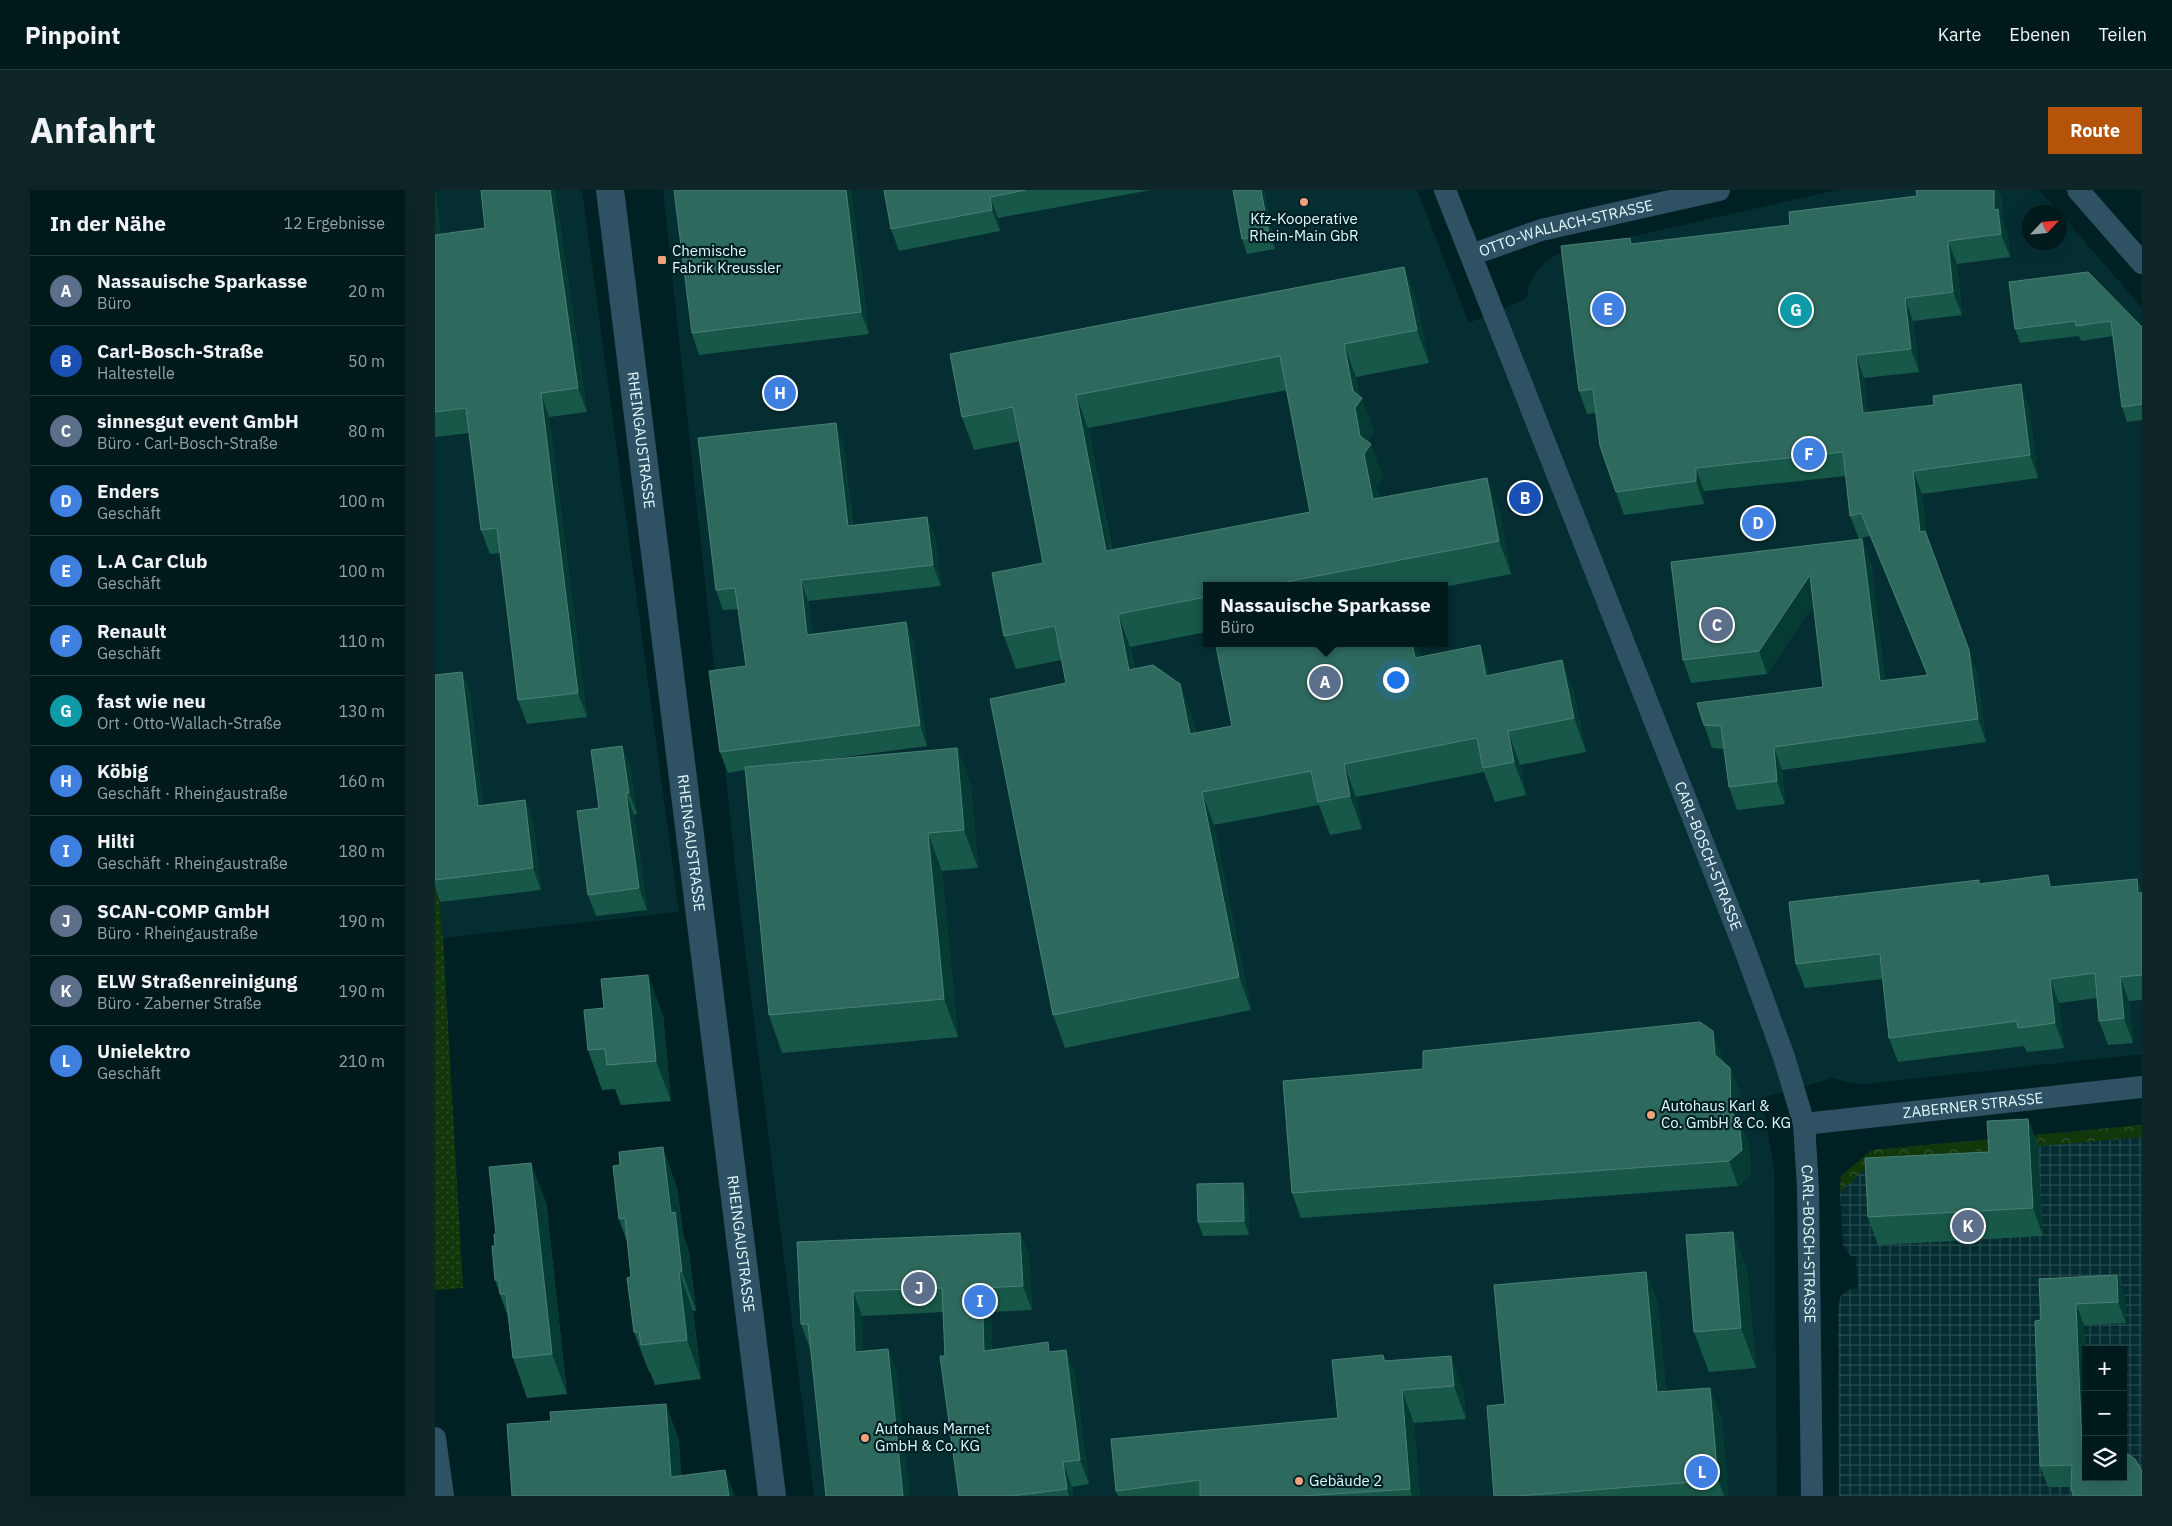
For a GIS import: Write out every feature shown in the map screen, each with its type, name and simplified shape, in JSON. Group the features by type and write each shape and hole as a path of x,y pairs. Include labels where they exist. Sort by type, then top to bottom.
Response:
{"street":[{"name":"RHEINGAUSTRASSE","path":"610,190 772,1496"},
{"name":"CARL-BOSCH-STRASSE","path":"1445,190 1731,913 1784,1056 1804,1124 1808,1171 1812,1496"},
{"name":"OTTO-WALLACH-STRASSE","path":"1471,255 1541,230 1719,190"},
{"path":"2077,190 2142,262"},
{"name":"ZABERNER STRASSE","path":"1804,1124 2142,1087"},
{"path":"435,1438 443,1496"}],"shaded area":[{"path":"435,190 582,190 679,912 443,938 435,854"},
{"path":"663,190 1417,190 1469,323 1526,299 1530,283 1537,271 1547,260 1563,252 1837,190 2039,190 2053,205 2022,205 2022,250 2067,250 2067,221 2142,308 2142,1054 1864,1084 1833,1078 1762,1098 1774,1170 1777,1496 814,1496 740,910"},
{"path":"2142,1125 2142,1496 1839,1496 1838,1314 1840,1297 1848,1290 1858,1287 1856,1256 1851,1256 1843,1245 1841,1176 1872,1150"}],"green space":[{"path":"435,855 443,938 463,1288 435,1290"},
{"path":"2142,1125 2142,1137 1874,1161 1840,1192 1841,1176 1872,1150"}],"building":[{"path":"481,190 550,190 578,388 541,393 578,693 518,700 497,528 481,530 466,408 435,412 435,235 485,228"},
{"path":"674,190 846,190 861,312 692,333"},
{"path":"884,190 1026,190 990,197 992,210 891,229"},
{"path":"1233,190 1261,190 1269,234 1242,239"},
{"path":"1916,190 1994,190 1994,210 1998,209 2001,234 1948,241 1953,292 1905,298 1911,349 1856,355 1863,413 1934,405 1933,396 2021,384 2030,455 1913,471 1920,532 1925,531 1969,650 1978,719 1774,747 1777,781 1729,787 1721,726 1704,725 1697,703 1823,687 1810,575 1759,651 1683,660 1671,562 1862,539 1880,681 1928,675 1861,513 1850,516 1843,452 1696,468 1696,481 1616,492 1600,446 1593,389 1579,391 1561,246 1630,238 1631,244 1790,225 1789,212 1917,196"},
{"path":"1404,267 1417,330 1344,344 1353,391 1362,398 1355,408 1360,436 1371,444 1364,454 1373,499 1487,478 1499,541 1286,582 1203,582 1203,598 1118,614 1129,670 1153,665 1180,684 1190,734 1232,726 1216,647 1413,647 1415,658 1480,645 1486,676 1562,660 1574,718 1508,731 1514,762 1483,768 1477,738 1344,764 1350,796 1318,802 1311,771 1202,792 1239,977 1053,1015 990,699 1066,683 1055,626 1004,636 992,573 1043,563 1013,407 962,417 950,354","holes":["1280,356 1310,512 1106,551 1076,395"]},
{"path":"2088,272 2142,327 2142,404 2122,407 2111,321 2076,326 2075,321 2015,329 2009,282"},
{"path":"836,423 848,526 927,517 933,565 801,580 807,635 906,622 920,725 720,752 709,671 746,666 735,588 716,590 698,438"},
{"path":"462,672 478,806 525,800 533,868 435,880 435,675"},
{"path":"622,746 629,793 626,793 639,888 588,895 577,811 599,808 591,750"},
{"path":"957,748 964,830 928,833 944,999 769,1015 745,767"},
{"path":"2048,875 2050,887 2137,879 2138,893 2142,893 2142,975 2120,977 2124,1018 2099,1021 2095,973 2050,979 2055,1023 2018,1028 2017,1021 1889,1038 1880,954 1796,964 1789,902 1979,880 1979,884"},
{"path":"648,975 656,1061 607,1065 605,1049 588,1050 584,1010 604,1008 601,979"},
{"path":"1700,1022 1713,1031 1715,1055 1730,1068 1731,1112 1739,1120 1742,1150 1729,1161 1292,1193 1283,1081 1423,1069 1423,1051"},
{"path":"2028,1119 2033,1208 1868,1217 1865,1158 1989,1152 1987,1121"},
{"path":"663,1147 671,1213 675,1212 682,1271 679,1272 687,1340 641,1345 639,1332 634,1332 627,1278 631,1277 625,1218 619,1219 613,1166 620,1165 619,1152"},
{"path":"531,1163 552,1354 513,1358 506,1294 500,1294 499,1280 495,1280 492,1246 495,1246 494,1234 496,1234 489,1167"},
{"path":"1243,1183 1244,1221 1198,1222 1197,1184"},
{"path":"1733,1232 1741,1328 1694,1332 1686,1235"},
{"path":"1020,1233 1023,1286 982,1288 984,1351 1048,1342 1049,1352 1066,1350 1080,1460 1063,1462 1067,1489 1011,1496 959,1496 940,1356 945,1356 942,1288 853,1291 855,1352 888,1349 903,1496 826,1496 808,1324 801,1324 797,1242"},
{"path":"1646,1272 1657,1392 1710,1388 1718,1480 1519,1496 1494,1496 1487,1406 1505,1404 1494,1285"},
{"path":"2117,1275 2118,1302 2076,1304 2082,1481 2127,1481 2127,1454 2135,1459 2141,1469 2142,1496 2073,1496 2071,1487 2072,1465 2040,1466 2035,1321 2041,1320 2039,1279"},
{"path":"1383,1355 1384,1361 1451,1356 1454,1386 1402,1390 1410,1489 1303,1496 1200,1496 1200,1480 1116,1491 1111,1439 1338,1418 1332,1360"},
{"path":"666,1404 671,1477 725,1470 729,1496 512,1496 507,1424 551,1421 550,1412"}],"place":[{"name":"Kfz-Kooperative Rhein-Main GbR","path":"1304,202"},
{"name":"Chemische Fabrik Kreussler","path":"662,260"},
{"name":"L.A Car Club","path":"1608,309"},
{"name":"fast wie neu","path":"1796,310"},
{"name":"Köbig","path":"780,393"},
{"name":"Renault","path":"1809,454"},
{"name":"Carl-Bosch-Straße","path":"1525,498"},
{"name":"Enders","path":"1758,523"},
{"name":"sinnesgut event GmbH","path":"1717,625"},
{"name":"Nassauische Sparkasse","path":"1325,682"},
{"name":"Autohaus Karl & Co. GmbH & Co. KG","path":"1651,1115"},
{"name":"ELW Straßenreinigung","path":"1968,1226"},
{"name":"SCAN-COMP GmbH","path":"919,1288"},
{"name":"Hilti","path":"980,1301"},
{"name":"Autohaus Marnet GmbH & Co. KG","path":"865,1438"},
{"name":"Unielektro","path":"1702,1472"},
{"name":"Gebäude 2","path":"1299,1481"}]}
